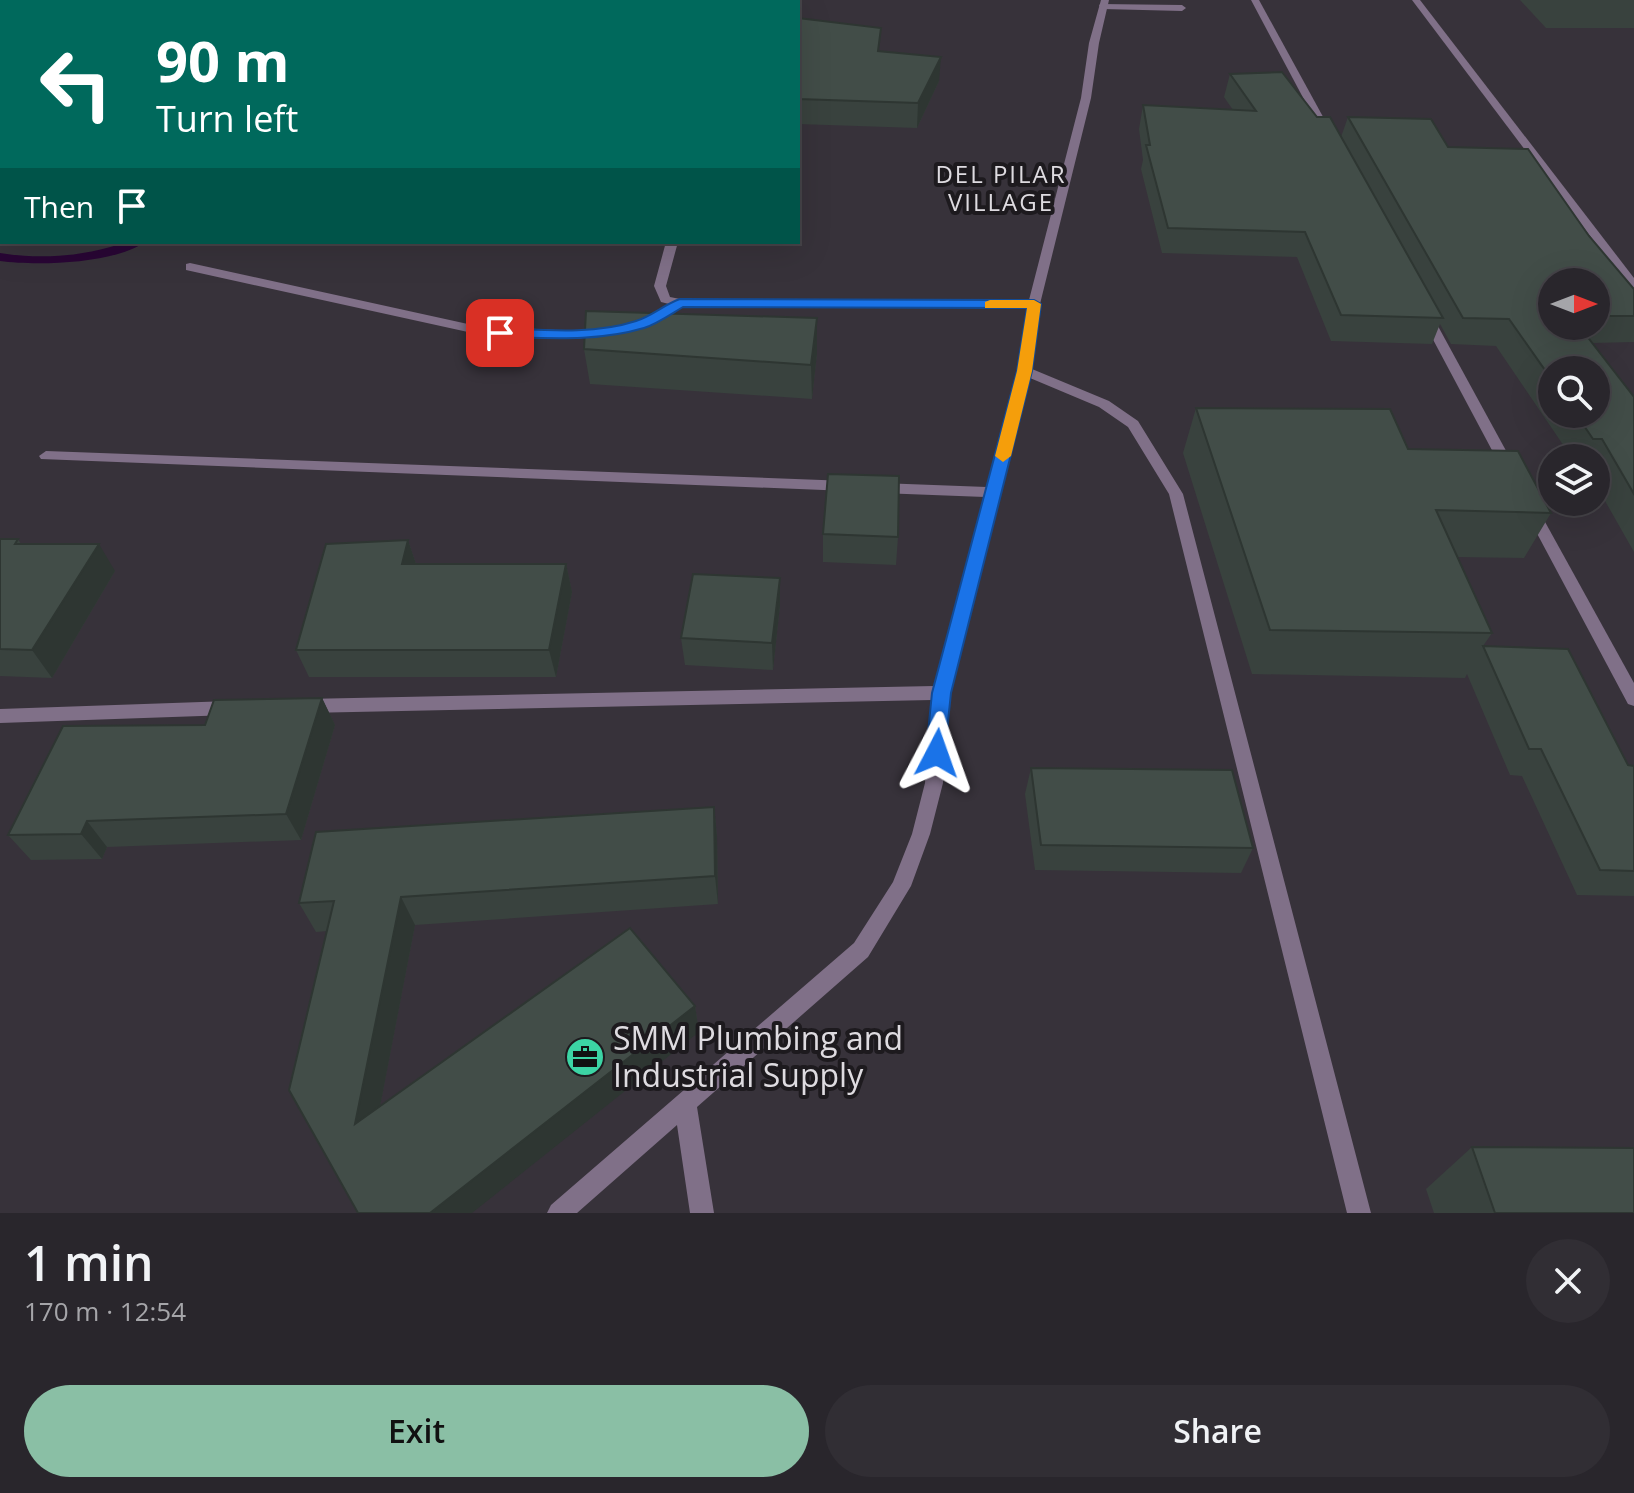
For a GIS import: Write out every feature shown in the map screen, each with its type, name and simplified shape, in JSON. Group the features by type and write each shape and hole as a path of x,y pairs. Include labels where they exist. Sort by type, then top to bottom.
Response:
{"street":[{"path":"1255,0 1333,144"},
{"path":"1416,0 1634,286"},
{"path":"559,1213 861,950 901,886 921,834 934,783 941,693 1025,371 1034,304 1086,98 1104,3 1182,8"},
{"path":"671,244 660,286 665,299 680,303 1034,304"},
{"path":"190,267 477,330 575,335 642,324 680,303"},
{"path":"1423,310 1513,477"},
{"path":"1025,371 1104,404 1133,424 1176,494 1359,1213"},
{"path":"46,456 994,492"},
{"path":"1528,505 1634,699"},
{"path":"281,706 941,693"},
{"path":"0,716 250,707"},
{"path":"685,1104 702,1213"}],"building":[{"path":"800,18 881,28 878,51 941,57 918,103 800,99"},
{"path":"1282,72 1317,117 1330,117 1443,318 1341,315 1305,232 1168,228 1146,145 1150,145 1143,105 1256,111 1230,74"},
{"path":"1348,117 1431,119 1448,147 1528,149 1589,236 1634,289 1634,316 1610,316 1610,268 1538,268 1538,340 1590,340 1602,356 1538,356 1538,360 1509,319 1463,318"},
{"path":"586,311 817,318 811,365 584,349"},
{"path":"1610,366 1634,397 1634,494 1610,453 1610,444 1605,444 1602,439 1593,439 1586,428 1610,428"},
{"path":"1196,408 1390,409 1408,449 1518,451 1538,489 1538,513 1436,510 1492,633 1270,630"},
{"path":"828,474 899,476 898,537 823,534"},
{"path":"0,539 18,539 15,544 99,544 32,650 0,649"},
{"path":"408,540 402,564 566,564 549,650 296,650 326,544"},
{"path":"693,574 780,578 772,643 681,638"},
{"path":"1483,646 1568,649 1628,765 1634,766 1634,871 1600,870 1541,749 1529,749"},
{"path":"322,698 286,814 87,821 81,834 8,835 63,726 205,725 214,700"},
{"path":"1031,768 1232,770 1253,848 1041,845"},
{"path":"714,807 715,876 401,897 355,1124 630,928 695,1006 430,1213 358,1213 289,1090 334,901 299,903 316,832"},
{"path":"1472,1147 1634,1148 1634,1213 1495,1213"}],"waterway":[{"path":"0,257 52,260 106,252 132,244"}],"slow traffic":[{"path":"990,305 1034,304 1025,371 1003,456"}],"place":[{"name":"SMM Plumbing and Industrial Supply","path":"585,1057"}],"district":[{"name":"DEL PILAR VILLAGE","path":"1001,189"}],"route":[{"path":"500,333 575,335 616,330 642,324 680,303 1034,304 1025,371 941,693 937,753"}]}
